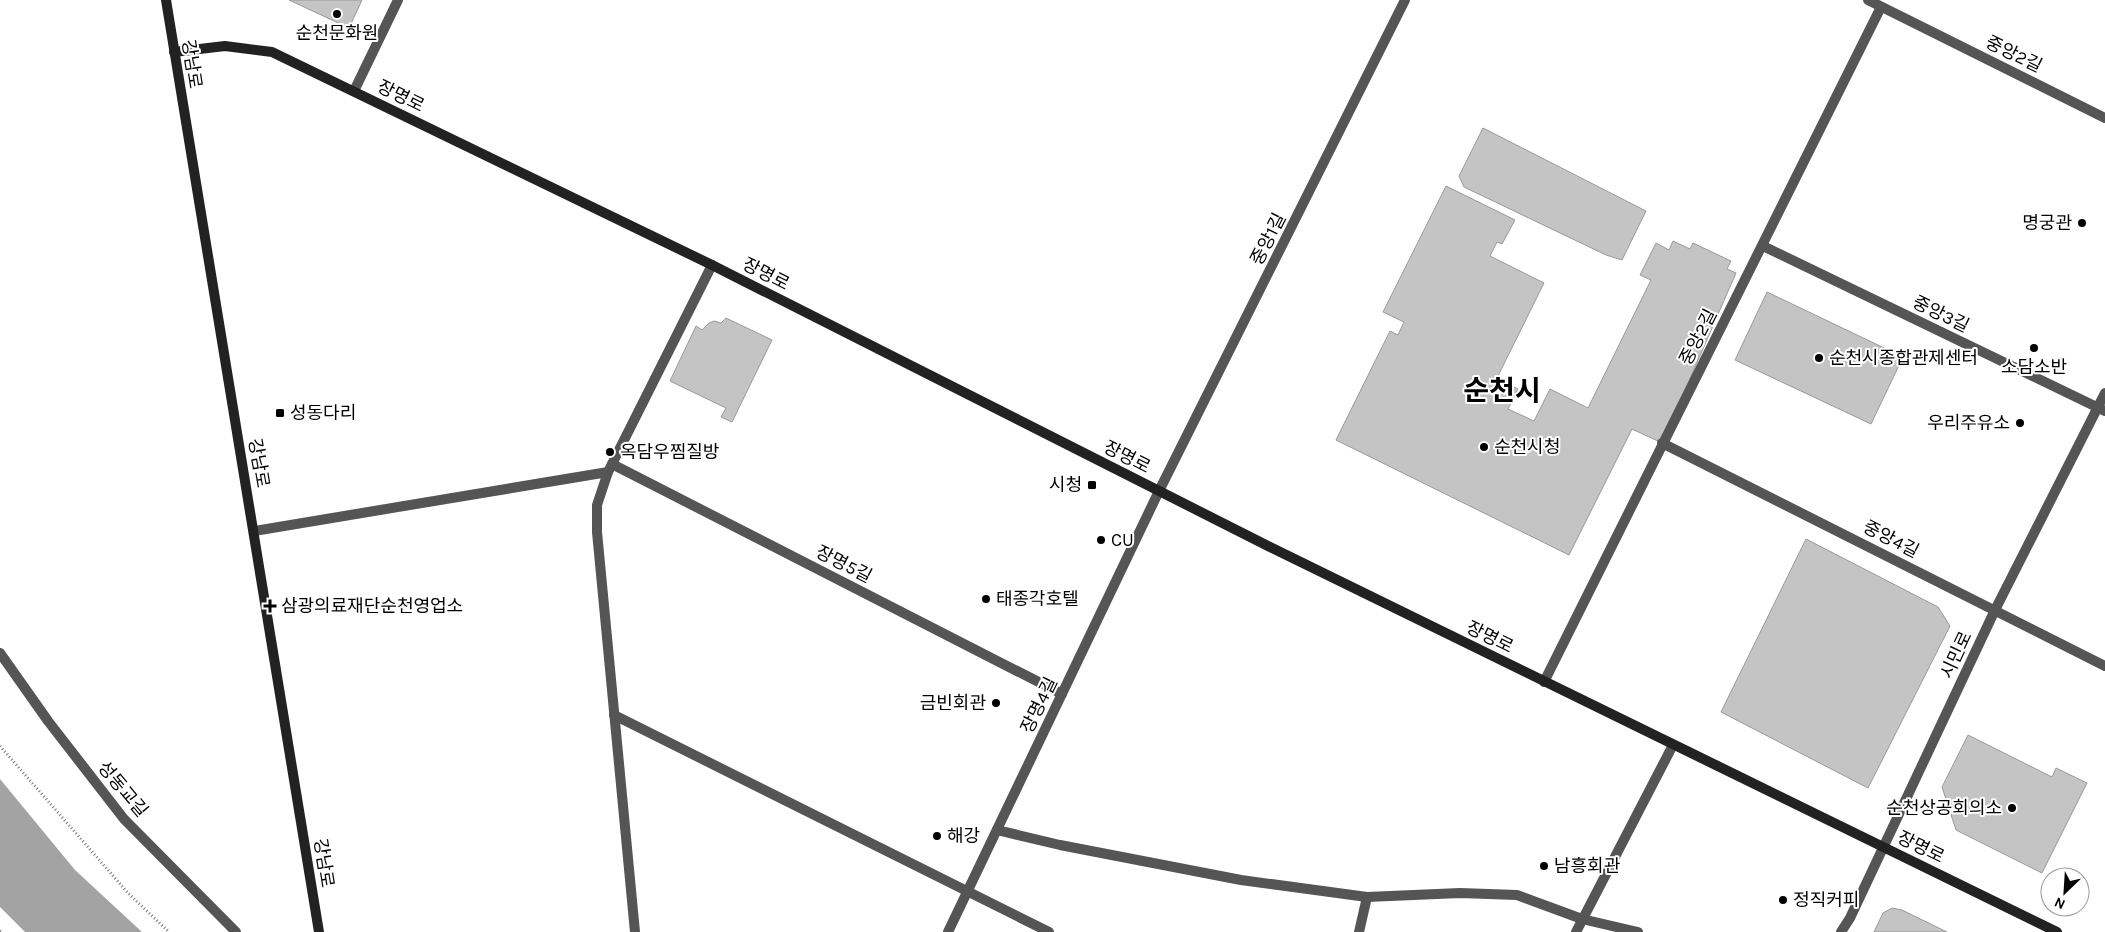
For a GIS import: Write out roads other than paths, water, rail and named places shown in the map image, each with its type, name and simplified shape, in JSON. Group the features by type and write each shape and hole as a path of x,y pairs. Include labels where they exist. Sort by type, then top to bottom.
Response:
{"street":[{"name":"강남로","path":"166,0 319,932"},
{"path":"354,91 398,0"},
{"name":"중앙1길","path":"1159,491 1405,0"},
{"name":"중앙2길","path":"1868,0 2105,118"},
{"name":"중앙2길","path":"1544,682 1662,442 1881,7"},
{"name":"장명로","path":"174,52 225,46 272,52 712,265 1159,491 1544,682 2058,932"},
{"name":"중앙3길","path":"1762,246 2101,410"},
{"path":"635,932 597,532 597,505 610,468 712,265"},
{"name":"시민로","path":"1841,932 1850,918 1995,610 2101,410 2105,393"},
{"name":"중앙4길","path":"1662,442 2105,666"},
{"path":"254,532 610,468"},
{"name":"장명5길","path":"610,468 1062,694"},
{"name":"장명4길","path":"948,932 1159,491"},
{"name":"성동교길","path":"0,653 48,721 124,818 236,932"},
{"path":"614,715 1049,932"},
{"path":"1576,932 1673,745"},
{"path":"997,830 1060,845 1241,880 1367,897 1460,893 1517,895 1582,919 1638,932"},
{"path":"1359,932 1367,897"}],"place":[{"name":"순천문화원","path":"337,14"},
{"name":"명궁관","path":"2082,223"},
{"name":"소담소반","path":"2034,348"},
{"name":"순천시종합관제센터","path":"1819,358"},
{"name":"성동다리","path":"280,413"},
{"name":"우리주유소","path":"2020,423"},
{"name":"순천시청","path":"1484,447"},
{"name":"옥담우찜질방","path":"610,452"},
{"name":"시청","path":"1092,485"},
{"name":"CU","path":"1101,540"},
{"name":"태종각호텔","path":"986,599"},
{"name":"삼광의료재단순천영업소","path":"270,606"},
{"name":"금빈회관","path":"996,703"},
{"name":"순천상공회의소","path":"2012,808"},
{"name":"해강","path":"937,836"},
{"name":"남흥회관","path":"1544,866"},
{"name":"정직커피","path":"1783,900"}],"district":[{"name":"순천시","path":"1502,390"}]}
